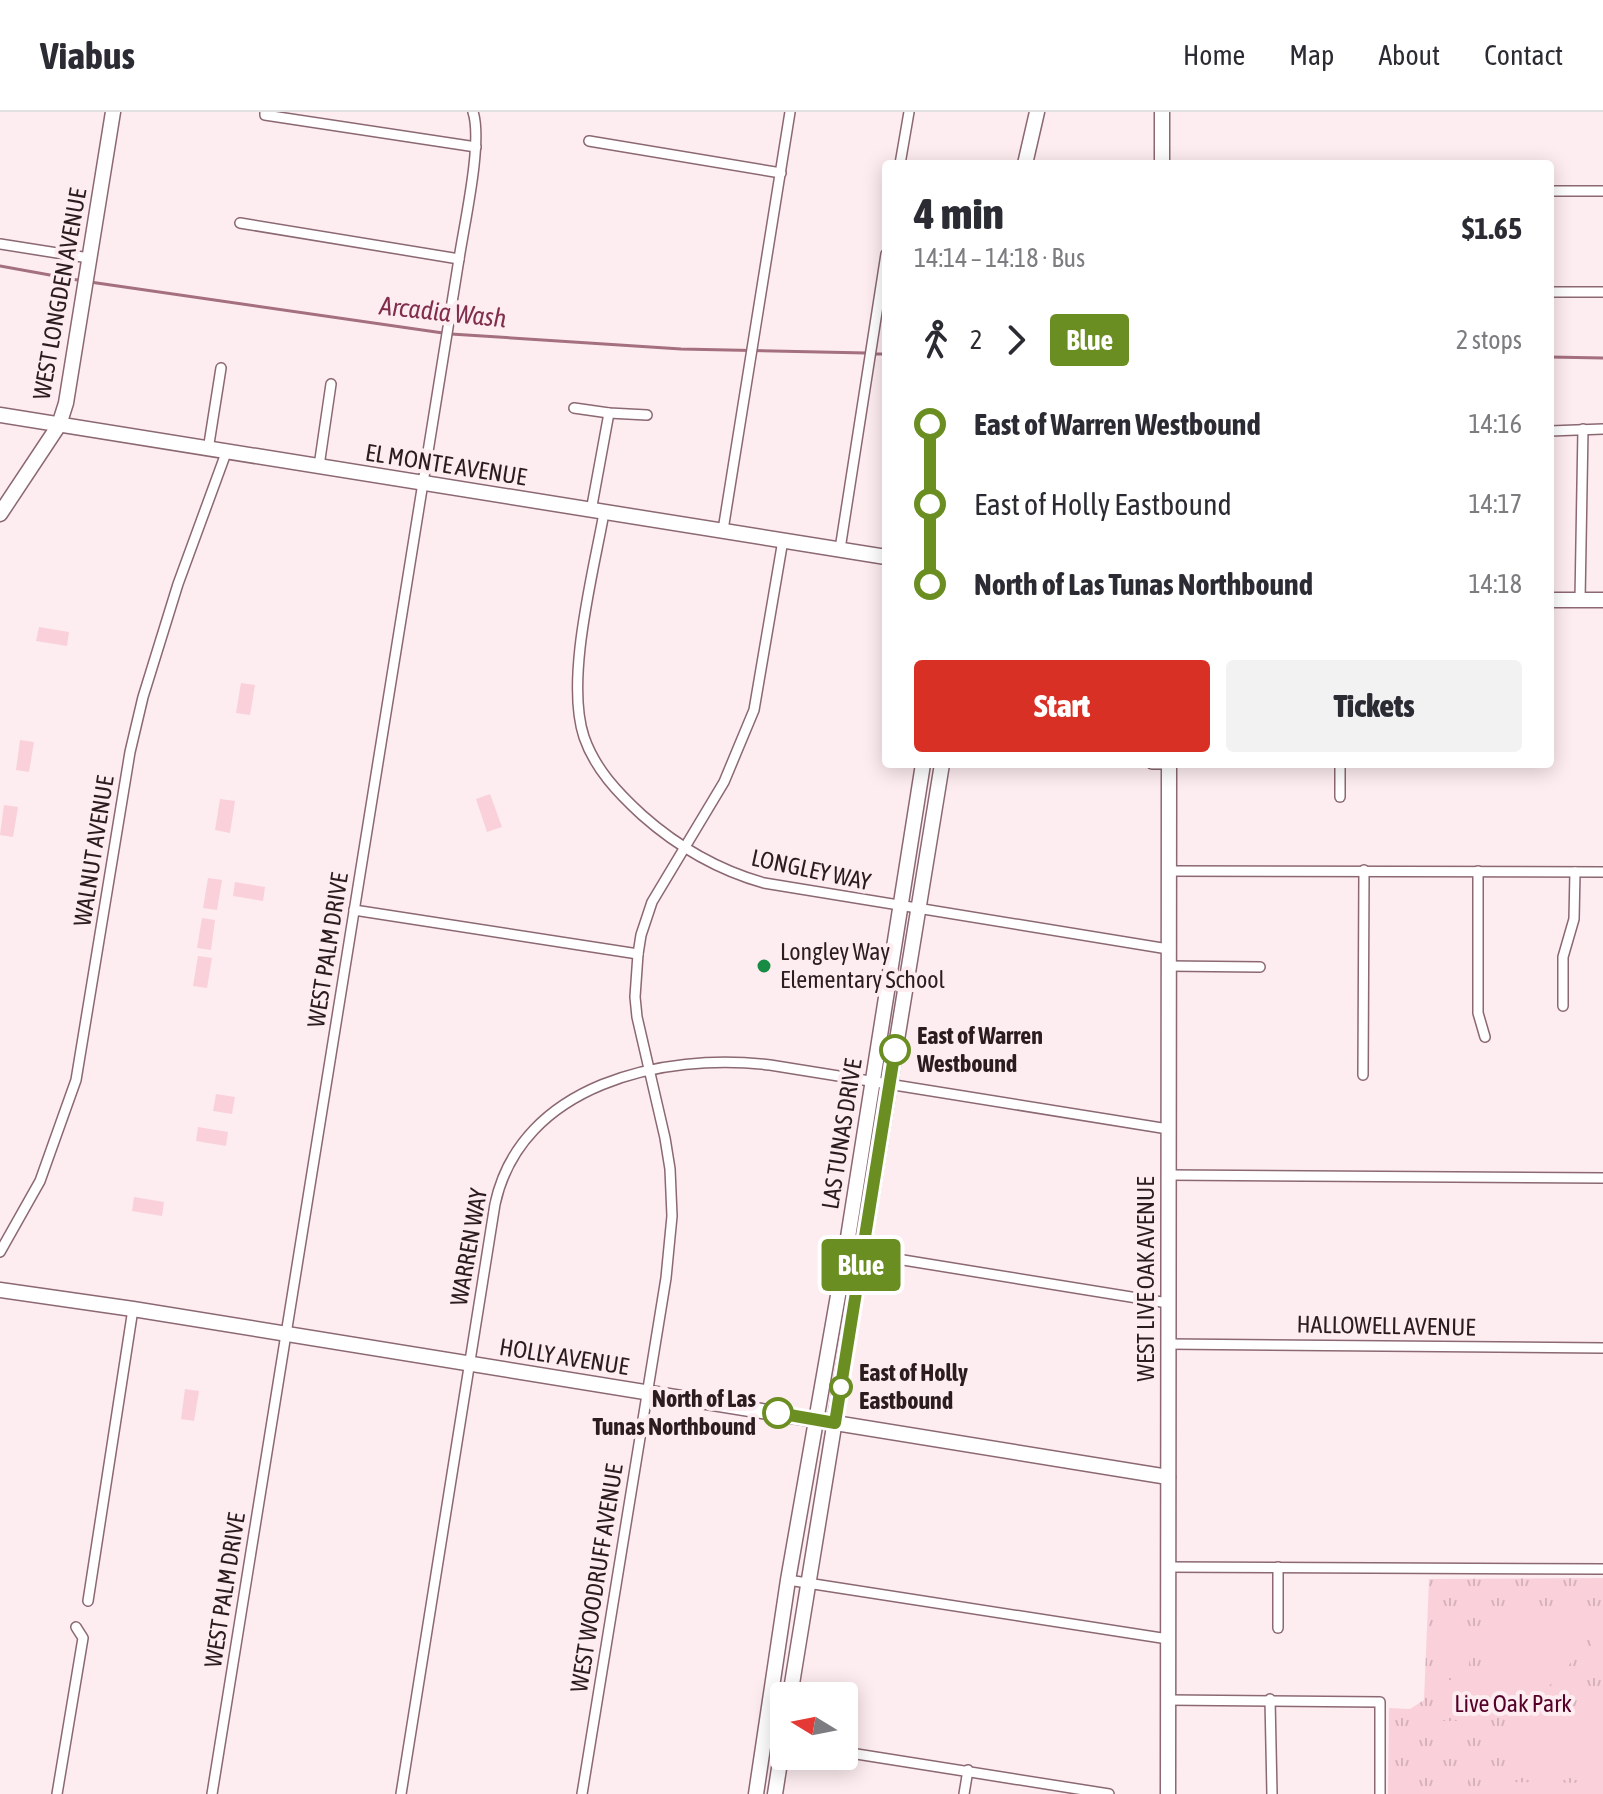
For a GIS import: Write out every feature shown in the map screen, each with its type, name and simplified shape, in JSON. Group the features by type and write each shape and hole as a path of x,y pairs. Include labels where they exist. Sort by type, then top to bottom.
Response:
{"street":[{"name":"WEST LONGDEN AVENUE","path":"0,514 59,425 66,403 113,112"},
{"name":"WEST PALM DRIVE","path":"212,1794 459,259 476,147 473,112"},
{"path":"723,530 790,112"},
{"path":"901,160 909,112"},
{"path":"1026,160 1037,112"},
{"path":"1162,112 1162,160"},
{"path":"265,114 476,147"},
{"path":"589,141 781,173"},
{"path":"1554,191 1603,191"},
{"path":"240,223 459,259"},
{"path":"0,244 89,258"},
{"path":"840,549 882,279"},
{"path":"1554,292 1603,292"},
{"path":"208,450 221,368"},
{"path":"319,466 331,384"},
{"path":"574,408 647,415"},
{"name":"LONGLEY WAY","path":"609,413 581,647 578,708 593,758 627,802 684,848 738,876 901,908 1168,949"},
{"name":"EL MONTE AVENUE","path":"0,415 882,556"},
{"path":"1580,600 1583,429"},
{"path":"1554,431 1603,429"},
{"name":"WALNUT AVENUE","path":"0,1252 40,1181 72,1094 130,752 143,697 178,584 226,453"},
{"name":"WEST WOODRUFF AVENUE","path":"582,1794 666,1278 672,1216 665,1138 636,1007 638,954 652,902 724,782 754,710 783,540"},
{"path":"1554,600 1603,600"},
{"name":"LAS TUNAS DRIVE","path":"756,1794 788,1580 846,1250 922,768"},
{"name":"LAS TUNAS DRIVE","path":"792,1682 941,768"},
{"name":"WEST LIVE OAK AVENUE","path":"1168,1794 1169,768"},
{"path":"1340,768 1340,797"},
{"path":"1363,1075 1364,870"},
{"path":"1168,871 1603,872"},
{"path":"1478,871 1478,1013 1485,1037"},
{"path":"1563,1006 1563,957 1574,919 1575,872"},
{"path":"354,910 638,954"},
{"path":"1168,966 1260,967"},
{"name":"WARREN WAY","path":"401,1794 499,1187 519,1147 539,1123 582,1092 648,1072 720,1061 770,1065 1168,1129"},
{"path":"1168,1175 1603,1178"},
{"path":"846,1250 1168,1303"},
{"name":"HOLLY AVENUE","path":"0,1290 1168,1477"},
{"path":"88,1601 133,1309"},
{"name":"HALLOWELL AVENUE","path":"1168,1344 1603,1348"},
{"path":"1168,1567 1603,1569"},
{"path":"1278,1567 1278,1628"},
{"path":"788,1580 1168,1639"},
{"path":"57,1794 83,1638 76,1627"},
{"path":"1270,1699 1272,1794"},
{"path":"1168,1700 1380,1702 1380,1794"},
{"path":"764,1739 770,1739"},
{"path":"858,1754 1109,1794"},
{"path":"775,1794 779,1770"},
{"path":"964,1794 968,1770"}],"green space":[{"path":"39,627 69,632 67,646 36,641"},
{"path":"241,683 255,685 250,715 236,713"},
{"path":"20,740 34,742 29,772 16,770"},
{"path":"490,794 502,827 487,832 476,799"},
{"path":"220,799 235,801 230,833 215,830"},
{"path":"4,805 18,807 13,837 0,835"},
{"path":"208,878 222,880 217,910 203,908"},
{"path":"235,882 265,887 263,901 233,896"},
{"path":"202,918 215,920 211,950 197,948"},
{"path":"198,956 212,958 207,988 193,986"},
{"path":"216,1094 235,1097 232,1114 213,1111"},
{"path":"198,1127 228,1132 226,1146 196,1141"},
{"path":"134,1197 164,1202 162,1216 132,1211"},
{"path":"185,1389 199,1391 194,1421 181,1419"},
{"name":"Live Oak Park","path":"1603,1578 1603,1794 1388,1794 1389,1708 1410,1709 1424,1700 1429,1579"},
{"path":"1585,1608 1578,1648 1559,1677 1530,1696 1490,1702 1490,1609"},
{"path":"1589,1609 1603,1609 1603,1664 1590,1638"},
{"path":"1439,1633 1469,1633 1469,1647 1438,1647"},
{"path":"1438,1657 1469,1657 1469,1671 1438,1671"},
{"path":"1438,1680 1469,1680 1469,1694 1438,1694"},
{"path":"1509,1708 1603,1708 1603,1778 1509,1778"},
{"path":"1438,1721 1468,1721 1468,1735 1438,1735"},
{"path":"1438,1745 1468,1745 1468,1759 1437,1759"},
{"path":"1437,1768 1468,1768 1468,1783 1437,1783"},
{"path":"1509,1782 1603,1783 1603,1794 1509,1794"}],"waterway":[{"name":"Arcadia Wash","path":"0,266 83,281"},
{"name":"Arcadia Wash","path":"90,282 443,333"},
{"name":"Arcadia Wash","path":"451,334 681,349 866,353"},
{"name":"Arcadia Wash","path":"874,354 882,354"},
{"name":"Arcadia Wash","path":"1554,357 1603,358"}],"bus line":[{"name":"Blue","path":"778,1413 835,1423 895,1050"}],"place":[{"name":"Longley Way Elementary School","path":"764,966"},
{"name":"East of Warren Westbound","path":"895,1050"},
{"name":"East of Holly Eastbound","path":"841,1387"},
{"name":"North of Las Tunas Northbound","path":"778,1413"}]}
